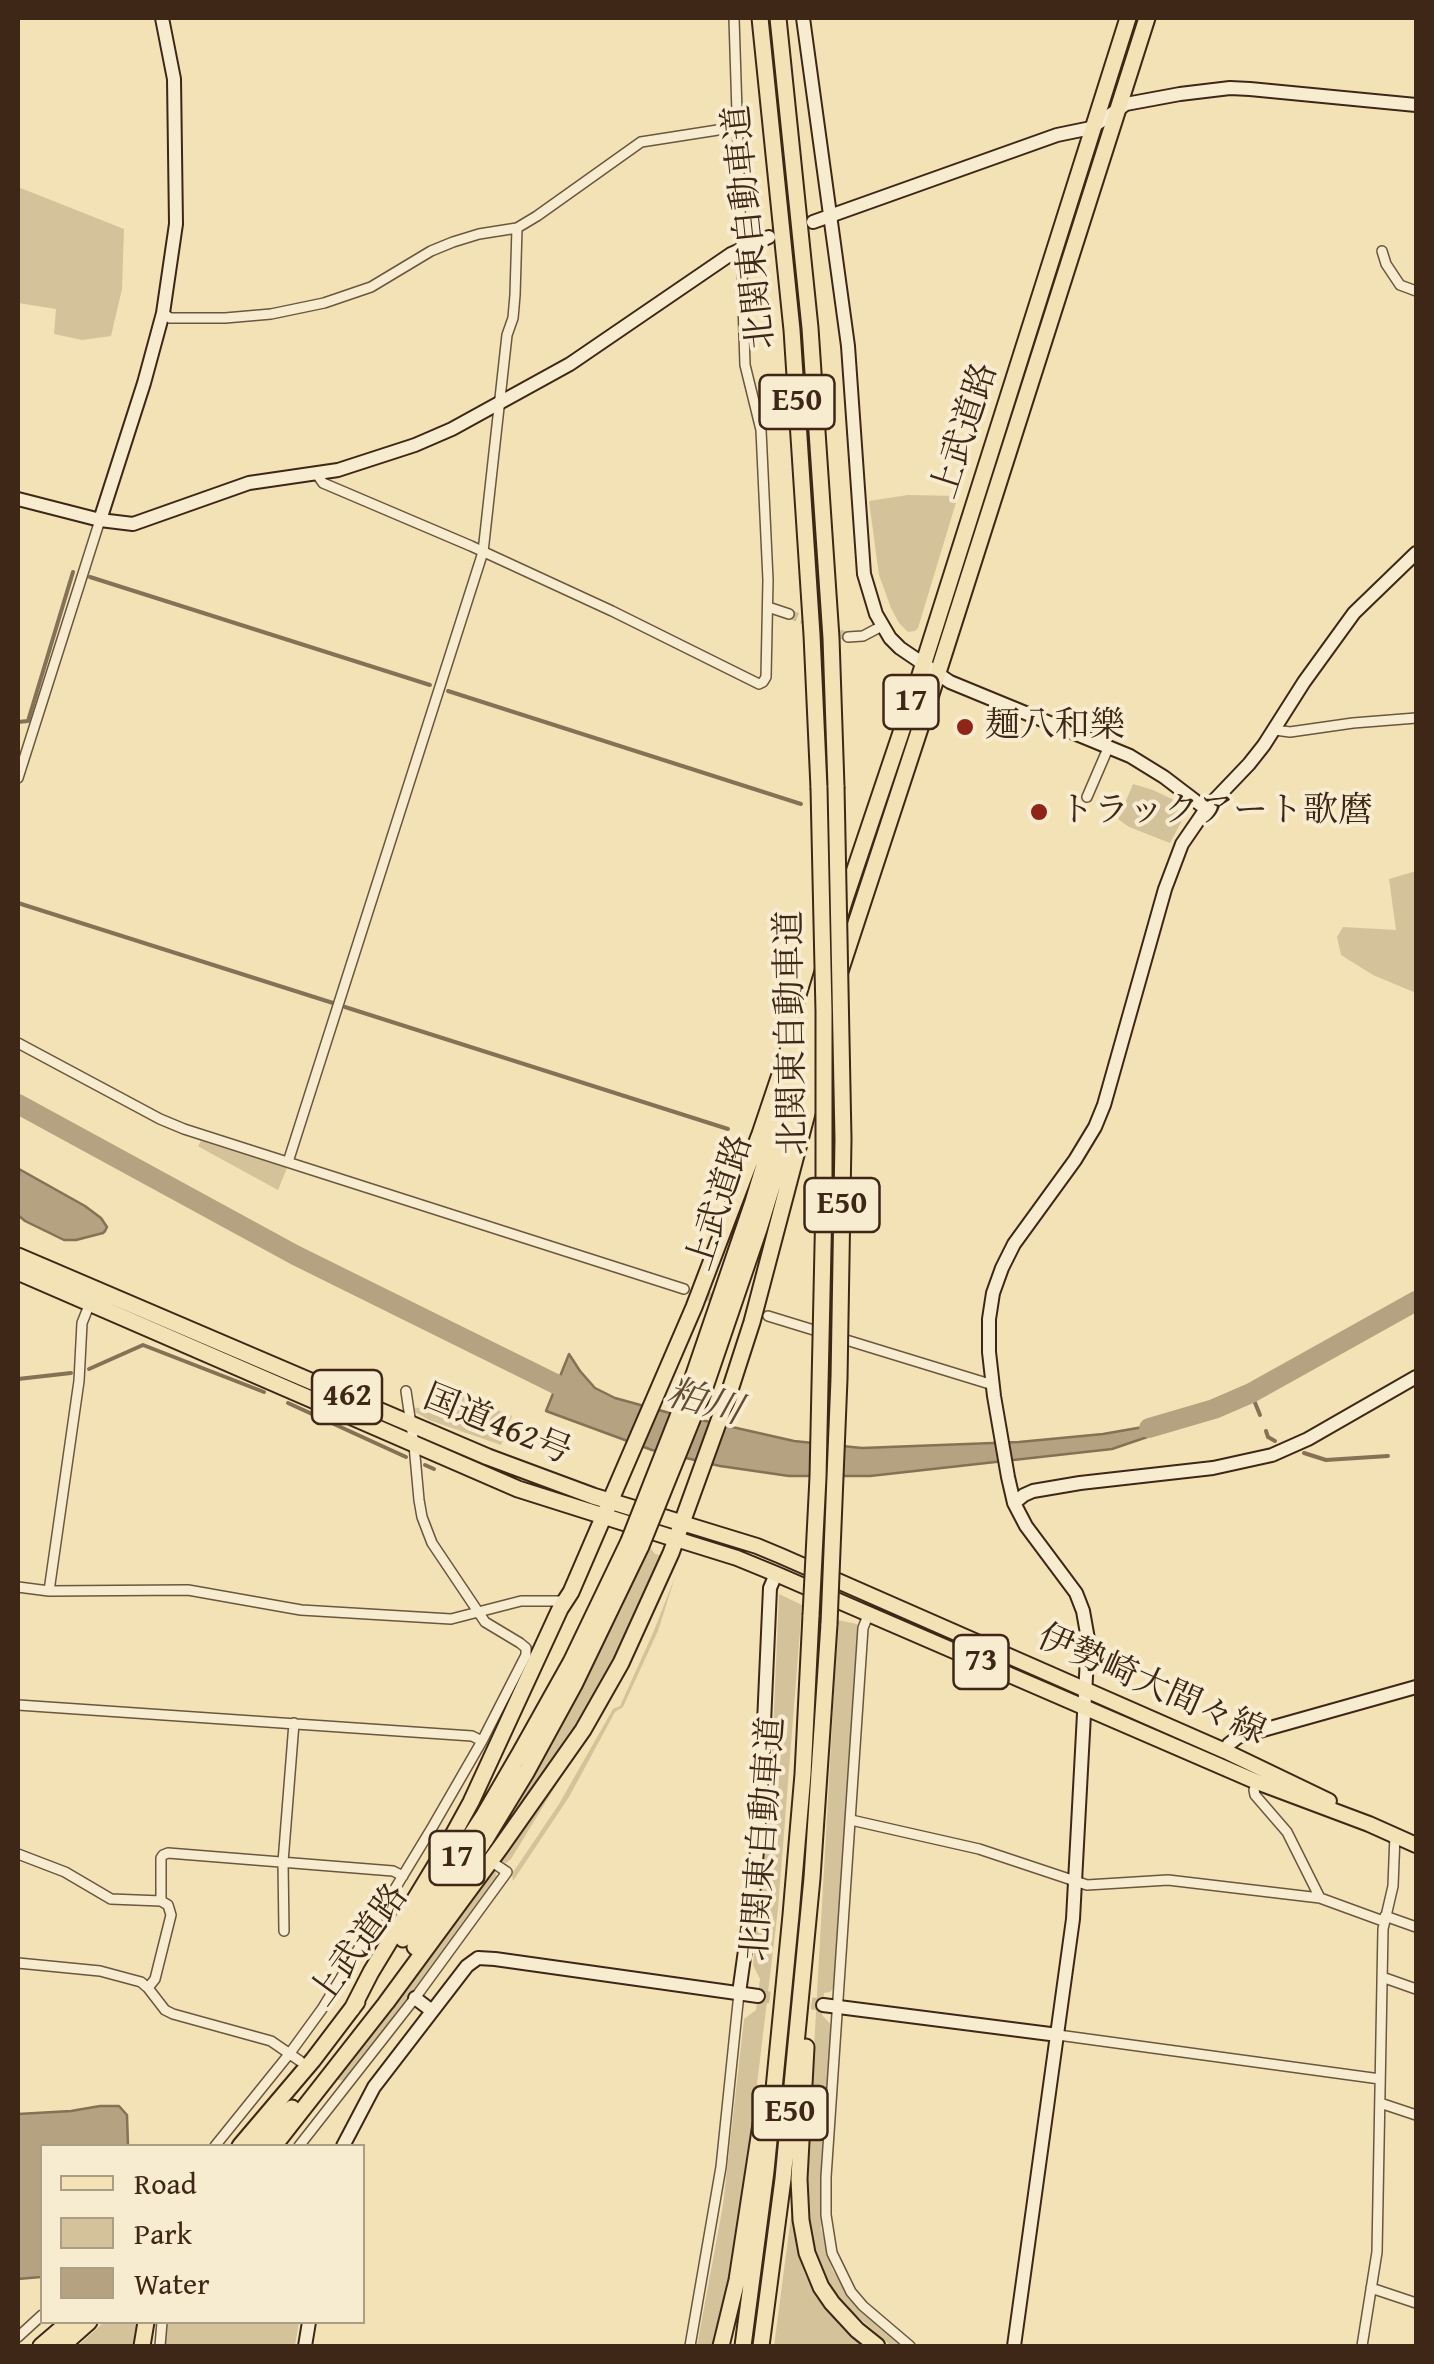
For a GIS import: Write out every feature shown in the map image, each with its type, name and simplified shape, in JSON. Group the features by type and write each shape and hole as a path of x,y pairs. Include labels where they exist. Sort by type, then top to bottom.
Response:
{"highway":[{"name":"北関東自動車道","path":"743,2346 766,2171 803,1774 818,1476 824,1201 824,994 812,636 792,330 760,18"},
{"name":"北関東自動車道","path":"761,2346 812,1878 829,1624 842,1198 842,1009 830,638 811,347 778,18"},
{"name":"上武道路","path":"697,1388 844,902 1128,18"},
{"name":"上武道路","path":"261,2144 349,2037 486,1840 574,1685 635,1544 759,1228 1147,18"},
{"path":"352,2010 470,1802 611,1502 760,1134 810,982 844,902"},
{"path":"276,2144 480,1876 583,1730 637,1632 700,1476 752,1322 828,1034 836,983"},
{"name":"国道462号","path":"18,1256 93,1297 414,1445 518,1489 676,1539"},
{"name":"国道462号","path":"18,1272 93,1297 522,1471 682,1523"},
{"name":"上武道路","path":"242,2144 352,2010 431,1898 484,1815 635,1544"},
{"path":"812,1878 798,2179 800,2220 806,2254 821,2287 845,2318 877,2346"},
{"path":"349,2037 386,2003 406,1960"},
{"path":"721,2346 736,2280 764,2095 781,2020"},
{"path":"41,2346 66,2324"},
{"path":"62,2346 87,2324"}],"main road":[{"name":"伊勢崎大間々線","path":"682,1523 757,1546 1087,1689 1225,1751 1369,1824"},
{"name":"伊勢崎大間々線","path":"676,1539 776,1574 1257,1782 1416,1845"}],"street":[{"path":"18,778 163,313 176,224 176,160 174,79 162,18"},
{"path":"316,473 323,483 612,611 759,684 766,677 768,580 761,430 746,375 734,18"},
{"path":"802,18 848,346 864,574 870,601 882,626 900,648 950,682 1109,746 1164,776 1206,809"},
{"path":"813,222 1057,135 1096,126 1120,107 1180,94 1230,88 1416,105"},
{"path":"163,313 170,318 225,318 324,304 371,286 431,251 479,234 517,228 641,142 737,127"},
{"path":"288,1162 483,552 507,334 513,318 517,228"},
{"path":"18,499 132,524 249,483 353,466 415,445 452,429 598,346 742,248 768,237"},
{"path":"1382,251 1400,285 1416,291"},
{"path":"1014,2346 1076,1882 1088,1640 1080,1602 1014,1504 994,1390 989,1320 997,1281 1014,1244 1095,1127 1114,1077 1172,866 1182,844 1206,809 1275,730 1354,612 1415,558"},
{"path":"768,606 789,614"},
{"path":"848,637 864,636 882,626"},
{"path":"1275,730 1290,732 1416,718"},
{"path":"1087,797 1109,746"},
{"path":"18,1043 160,1120 684,1288"},
{"path":"49,1591 79,1382 82,1324 93,1297"},
{"path":"768,1316 994,1390"},
{"path":"1014,1504 1024,1495 1080,1483 1255,1460 1289,1449 1416,1377"},
{"path":"217,2144 322,2010 482,1741 526,1651 517,1640 488,1626 428,1534 418,1500 406,1391"},
{"path":"690,2346 721,2166 754,1886 770,1588 776,1574"},
{"path":"18,1587 49,1591 188,1590 301,1610 451,1620 521,1601 566,1601"},
{"path":"869,1613 864,1628 826,2187 828,2234 832,2254 852,2292 910,2346"},
{"path":"1225,1751 1238,1737 1416,1687"},
{"path":"18,1705 472,1736 482,1741"},
{"path":"284,1930 284,1862 294,1723"},
{"path":"1257,1782 1255,1795 1286,1832 1320,1898"},
{"path":"851,1820 979,1848 1097,1886 1168,1880 1320,1898 1416,1927"},
{"path":"433,1826 444,1832"},
{"path":"1362,2346 1377,2252 1384,1919 1392,1886 1395,1836"},
{"path":"18,1854 66,1872 110,1900 161,1901 170,1907 155,1980 148,1988"},
{"path":"161,1901 163,1854 284,1862 403,1876"},
{"path":"301,2144 508,1872 498,1866"},
{"path":"344,2144 374,2087 472,1961 484,1958 758,1996"},
{"path":"18,1964 100,1971 141,1982 173,2014 271,2041 300,2061"},
{"path":"1382,1976 1416,1988"},
{"path":"415,1998 432,2011"},
{"path":"822,2005 1380,2079"},
{"path":"330,2084 339,2094"},
{"path":"1380,2103 1416,2116"},
{"path":"1371,2288 1416,2304"},
{"path":"18,2337 40,2317"}],"green space":[{"path":"18,187 124,229 122,289 111,336 82,340 54,334 56,309 18,303"},
{"path":"908,495 958,496 918,628 908,632 891,608 879,575 869,501"},
{"path":"1133,784 1176,801 1174,807 1185,815 1170,843 1118,819"},
{"path":"1416,871 1416,993 1373,975 1341,955 1337,937 1343,927 1396,930 1389,879"},
{"path":"201,1141 287,1168 278,1190 198,1146"},
{"path":"432,1384 512,1416 501,1445 415,1412 415,1408 432,1407"},
{"path":"649,1546 655,1554 664,1556 662,1564 589,1710 479,1866 562,1725"},
{"path":"675,1577 658,1631 623,1707 615,1712 569,1797 513,1881 512,1874 559,1804 613,1709 620,1706"},
{"path":"779,1594 802,1605 778,1909 747,2168 725,2294 712,2346 697,2346 723,2205 744,2019 756,2010 760,1979 753,1965 771,1779"},
{"path":"838,1620 857,1624 858,1628 836,1985 824,1993 822,2015 832,2026 821,2162 821,2228 832,2269 848,2296 901,2346 891,2346 840,2301 824,2275 809,2220 809,2136"},
{"path":"599,1715 511,1859 501,1861 495,1871 495,1882 371,2049 344,2081 335,2079"},
{"path":"792,2209 804,2272 816,2297 867,2346 774,2346"},
{"path":"102,2324 140,2324 135,2346 78,2346"},
{"path":"168,2324 299,2324 295,2346 165,2346"}],"water":[{"path":"19,1169 85,1206 101,1218 107,1227 105,1231 64,1240 25,1221 18,1215"},
{"path":"569,1354 595,1388 615,1398 794,1441 862,1448 1019,1442 1172,1422 1156,1434 1112,1449 870,1476 789,1476 720,1466 652,1450 546,1411"},
{"path":"119,2106 127,2115 128,2144 40,2144 40,2277 18,2279 18,2114"}],"waterway":[{"path":"18,722 28,721 73,572"},
{"path":"90,577 430,685"},
{"path":"448,691 801,804"},
{"path":"18,903 333,1003"},
{"path":"345,1007 728,1129"},
{"name":"粕川","path":"18,1104 295,1255 578,1395"},
{"name":"粕川","path":"1149,1428 1214,1409 1251,1393 1416,1301"},
{"path":"89,1369 143,1345 264,1392"},
{"path":"18,1379 71,1373"},
{"path":"1251,1393 1260,1415"},
{"path":"288,1403 406,1457"},
{"path":"1266,1431 1275,1441"},
{"path":"1304,1453 1326,1460 1388,1456"},
{"path":"425,1465 434,1469"}],"tunnel":[{"path":"789,614 848,637"},
{"path":"695,1292 768,1316"},
{"path":"758,1996 823,2005"}],"place":[{"name":"麺八和樂","path":"965,727"},
{"name":"トラックアート歌麿","path":"1039,812"}]}
